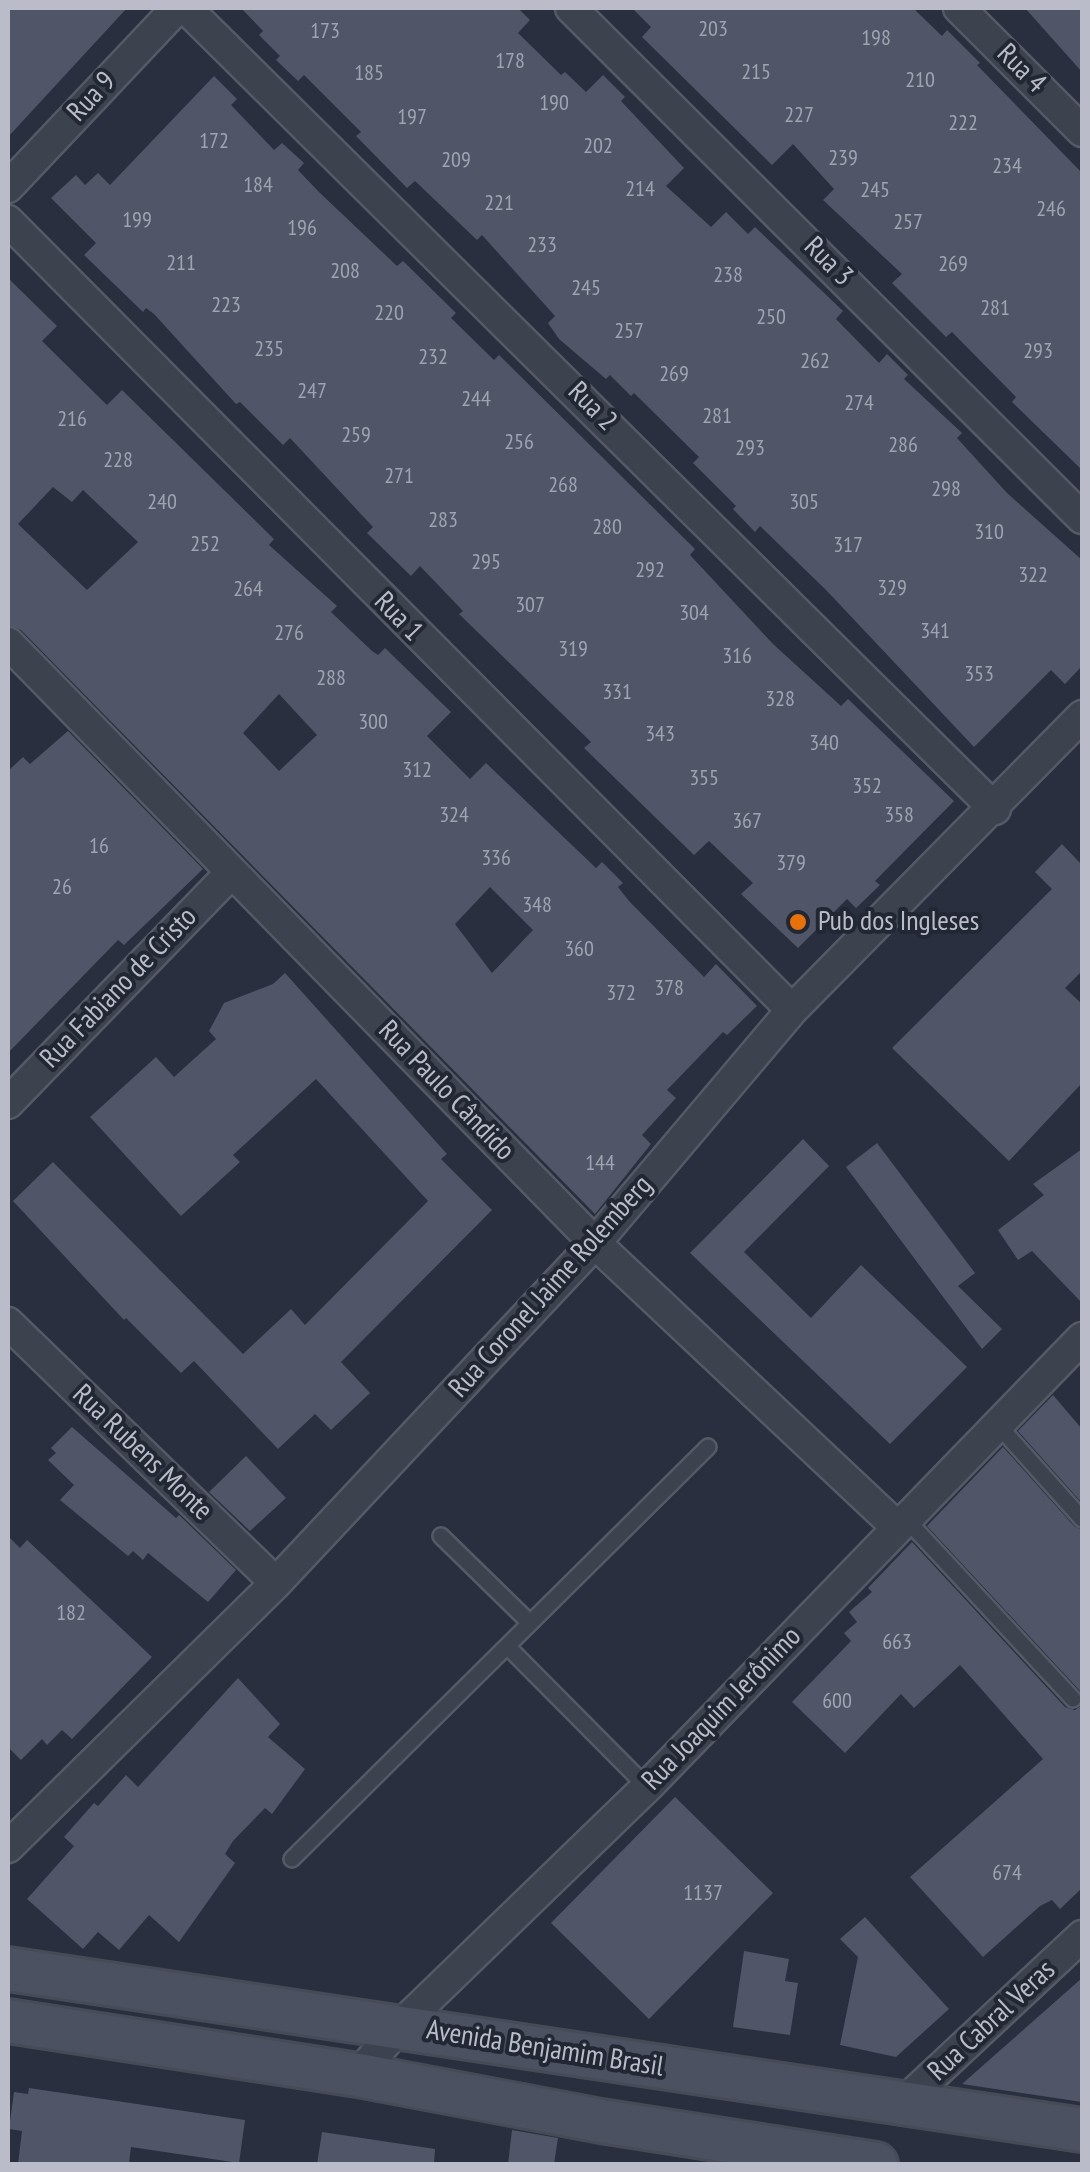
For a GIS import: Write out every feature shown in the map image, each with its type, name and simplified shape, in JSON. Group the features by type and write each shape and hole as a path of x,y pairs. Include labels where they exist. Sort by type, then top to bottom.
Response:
{"main road":[{"name":"Avenida Benjamim Brasil","path":"8,1969 1082,2130"},
{"name":"Avenida Benjamim Brasil","path":"8,2021 358,2075 601,2121 876,2164"}],"street":[{"name":"Rua 9","path":"8,187 177,8"},
{"name":"Rua 2","path":"186,8 995,809"},
{"name":"Rua 3","path":"571,8 1082,518"},
{"name":"Rua 4","path":"959,8 1082,131"},
{"name":"Rua 1","path":"8,220 792,1010"},
{"name":"Rua Paulo Cândido","path":"8,643 595,1243 901,1523"},
{"name":"Rua Coronel Jaime Rolemberg","path":"8,1847 276,1583 595,1243 792,1010 995,809 1082,716"},
{"name":"Rua Fabiano de Cristo","path":"8,1103 232,872"},
{"name":"Rua Rubens Monte","path":"8,1322 276,1583"},
{"name":"Rua Joaquim Jerônimo","path":"358,2075 399,2027 647,1787 1082,1338"},
{"name":"Rua Cabral Veras","path":"901,2105 1082,1936"}],"lane":[{"path":"998,1425 1082,1519"},
{"path":"292,1858 708,1447"},
{"path":"901,1523 1073,1699"},
{"path":"441,1536 530,1623"},
{"path":"507,1646 647,1787"}],"building":[{"path":"8,8 127,8 8,137"},
{"path":"241,8 518,8 530,20 518,33 561,75 565,72 586,92 603,75 625,97 621,101 684,168 666,186 711,227 726,212 748,234 755,227 843,311 836,319 879,363 887,354 908,375 904,379 962,433 957,438 1007,493 1082,560 1082,666 1065,684 1051,670 974,747 827,591 760,526 755,532 733,509 736,506 693,463 699,457 634,393 631,396 610,375 606,379 559,339 548,323 555,316 482,235 477,240 415,181 407,188 356,136 361,132 304,75 298,81 276,60 280,56 259,35 263,31"},
{"path":"632,8 913,8 942,36 947,30 980,63 977,65 1082,173 1082,470 1012,402 1016,397 952,332 946,337 892,283 902,274 823,200 834,189 793,144 772,165 642,37 651,27"},
{"path":"1025,8 1082,8 1082,72"},
{"path":"214,76 237,99 231,105 274,150 282,143 304,163 298,170 319,192 397,266 403,261 456,313 451,318 494,360 499,355 695,549 690,555 773,644 841,706 848,699 954,801 875,881 880,885 856,908 847,899 798,948 741,894 753,883 709,841 694,855 584,748 591,742 459,614 463,611 420,566 411,576 367,533 373,527 290,438 283,445 240,402 236,404 154,314 146,308 143,312 84,255 96,243 51,198 76,175 85,185 98,173 110,185"},
{"path":"8,278 57,326 42,341 107,405 122,390 274,539 269,545 337,606 331,612 378,655 385,648 451,712 427,736 470,779 486,763 596,868 602,862 623,883 618,887 629,901 704,977 716,964 757,1006 727,1035 723,1032 667,1090 676,1098 642,1135 651,1144 595,1214 21,630 8,625","holes":["53,487 72,502 83,490 138,542 87,590 18,524","279,694 317,735 279,771 243,733","490,887 533,930 492,973 455,924"]},
{"path":"68,731 203,869 124,945 118,940 8,1053 8,771 23,757 30,764"},
{"path":"1062,844 1082,865 1082,971 1065,988 1082,1004 1082,1083 1009,1161 892,1048 1052,889 1035,872"},
{"path":"285,973 447,1154 441,1159 492,1210 341,1362 370,1393 331,1430 315,1414 278,1449 194,1361 181,1373 124,1320 13,1201 53,1162 243,1354 291,1309 305,1325 428,1201 316,1079 233,1155 240,1162 181,1216 90,1117 156,1057 174,1077 216,1039 209,1031 224,1003 273,984"},
{"path":"803,1139 829,1166 744,1252 811,1318 861,1265 967,1367 890,1444 690,1253"},
{"path":"877,1143 975,1273 958,1286 1002,1329 982,1349 846,1167"},
{"path":"1082,1149 1082,1303 1032,1251 1018,1260 998,1230 1044,1195 1033,1184"},
{"path":"1053,1395 1082,1429 1082,1503 1018,1431"},
{"path":"72,1427 176,1518 179,1515 236,1570 208,1602 148,1553 143,1560 133,1551 128,1556 60,1500 74,1485 48,1460 56,1453 51,1448"},
{"path":"1003,1447 1074,1526 1082,1530 1082,1693 927,1526"},
{"path":"246,1456 286,1498 250,1531 209,1492"},
{"path":"8,1536 20,1548 27,1540 152,1657 72,1739 62,1730 47,1745 42,1739 21,1760 8,1747"},
{"path":"912,1542 1065,1707 1075,1710 1082,1705 1082,1888 1060,1909 1052,1900 1040,1906 983,1957 910,1877 1043,1759 960,1665 914,1708 901,1694 845,1753 792,1702 851,1641 844,1633 857,1622 849,1612 872,1592 868,1588"},
{"path":"238,1678 280,1724 268,1737 305,1769 272,1814 265,1808 233,1841 225,1854 235,1863 179,1942 149,1915 119,1950 98,1932 83,1949 27,1899 74,1846 64,1837 94,1803 98,1806 126,1775 138,1787"},
{"path":"675,1797 773,1893 649,2019 551,1923"},
{"path":"865,1917 949,2009 896,2057 840,2045 858,1957 840,1939"},
{"path":"744,1951 789,1959 785,1981 798,1983 790,2035 733,2027"},
{"path":"1082,1978 1082,2102 962,2084"},
{"path":"29,2088 245,2120 239,2163 131,2147 129,2164 18,2164 22,2131 9,2129 14,2092 28,2094"},
{"path":"512,2130 558,2138 554,2164 508,2164"},
{"path":"322,2132 435,2149 434,2164 317,2164"}],"place":[{"name":"Pub dos Ingleses","path":"798,922"}]}
